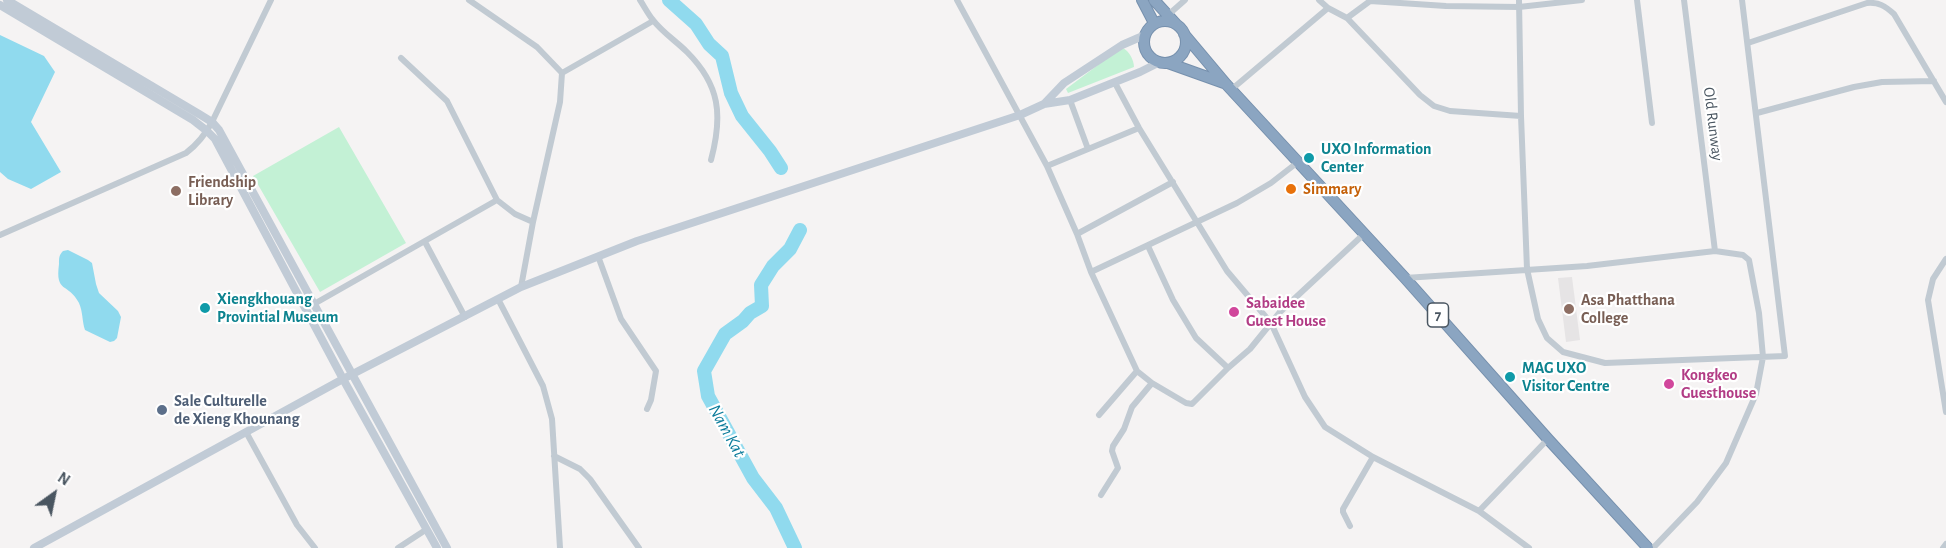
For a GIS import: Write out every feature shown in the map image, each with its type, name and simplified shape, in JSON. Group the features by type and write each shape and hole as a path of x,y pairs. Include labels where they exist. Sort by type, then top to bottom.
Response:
{"highway":[{"path":"1142,0 1154,24"},
{"name":"7","path":"1154,0 1229,87 1648,548"},
{"path":"1176,24 1167,21 1154,24 1145,35 1145,50 1151,58 1164,62 1178,59 1184,51 1186,42 1184,34"},
{"name":"7","path":"1164,62 1229,87"}],"street":[{"path":"6,0 155,87 223,137 447,548"},
{"path":"0,235 186,153 200,141 210,126 270,0"},
{"path":"469,0 537,47 562,73 560,102 521,287"},
{"path":"640,0 653,21 688,53 711,83 716,100 717,119 716,141 711,160"},
{"path":"957,0 1047,166 1091,272 1137,371 1152,383 1186,403 1192,404 1250,349 1280,312 1364,234"},
{"path":"1168,15 1185,0"},
{"path":"1320,0 1328,8 1347,18 1420,95 1434,106 1450,111 1521,116"},
{"path":"1347,18 1369,1 1519,4 1581,0"},
{"path":"1636,0 1652,123"},
{"name":"Old Runway","path":"1684,0 1715,251"},
{"path":"1519,4 1527,269 1538,319 1547,338 1563,352 1605,363 1785,356 1742,0"},
{"path":"1748,43 1867,3 1882,2 1894,14 1946,102"},
{"path":"0,5 210,126 343,379 437,548"},
{"path":"1229,87 1328,8"},
{"path":"562,73 653,21"},
{"path":"1044,104 1064,83 1122,45 1145,35"},
{"path":"401,58 447,101 498,200 515,214 533,222"},
{"path":"34,548 352,374 521,287 637,242 1020,115 1044,104 1070,100 1164,62"},
{"path":"1757,113 1854,87 1882,82 1934,81"},
{"path":"1115,83 1139,128 1227,271 1271,323 1311,409 1325,427 1373,457 1479,512 1529,548"},
{"path":"1070,100 1088,149"},
{"path":"1047,166 1139,128"},
{"path":"1091,272 1237,202 1271,183 1298,162"},
{"path":"1077,234 1173,182"},
{"path":"314,304 498,200"},
{"path":"425,242 465,317"},
{"path":"1148,246 1173,300 1197,338 1228,368"},
{"path":"1405,278 1587,266 1715,251 1743,255 1749,260 1759,313 1763,357 1756,394 1726,463 1697,502 1653,548"},
{"path":"598,256 621,318 656,371 648,409"},
{"path":"1946,259 1933,279 1928,300 1946,412"},
{"path":"498,299 543,386 552,419 560,548"},
{"path":"1100,415 1137,371"},
{"path":"1101,495 1118,468 1112,451 1113,446 1124,429 1132,407 1152,383"},
{"path":"246,432 297,525 315,548"},
{"path":"1479,512 1548,439"},
{"path":"554,456 580,469 590,479 639,548"},
{"path":"1350,526 1343,509 1373,457"},
{"path":"398,548 427,529"},
{"path":"1942,548 1946,544"}],"shaded area":[{"name":"Asa Phatthana College","path":"1572,277 1580,340 1566,342 1558,278"}],"green space":[{"path":"1123,48 1131,56 1134,67 1068,93 1066,89"},
{"path":"339,127 406,243 320,292 253,176"}],"water":[{"path":"0,35 44,56 55,72 31,122 61,172 31,189 8,179 0,172"},
{"path":"68,250 92,263 99,293 118,311 121,317 117,338 114,341 110,342 85,330 79,303 61,284 58,273 60,257 63,251"}],"waterway":[{"name":"Nam Kat","path":"669,0 696,24 709,44 722,56 731,93 742,116 781,168"},
{"name":"Nam Kat","path":"795,548 776,508 753,478 708,396 704,371 725,334 762,306 761,285 773,266 790,249 800,230"}],"place":[{"name":"UXO Information Center","path":"1309,158"},
{"name":"Simmary","path":"1291,189"},
{"name":"Friendship Library","path":"176,191"},
{"name":"Xiengkhouang Provintial Museum","path":"205,308"},
{"name":"Asa Phatthana College","path":"1569,309"},
{"name":"Sabaidee Guest House","path":"1234,312"},
{"name":"MAG UXO Visitor Centre","path":"1510,377"},
{"name":"Kongkeo Guesthouse","path":"1669,384"},
{"name":"Sale Culturelle de Xieng Khounang","path":"162,410"}]}
